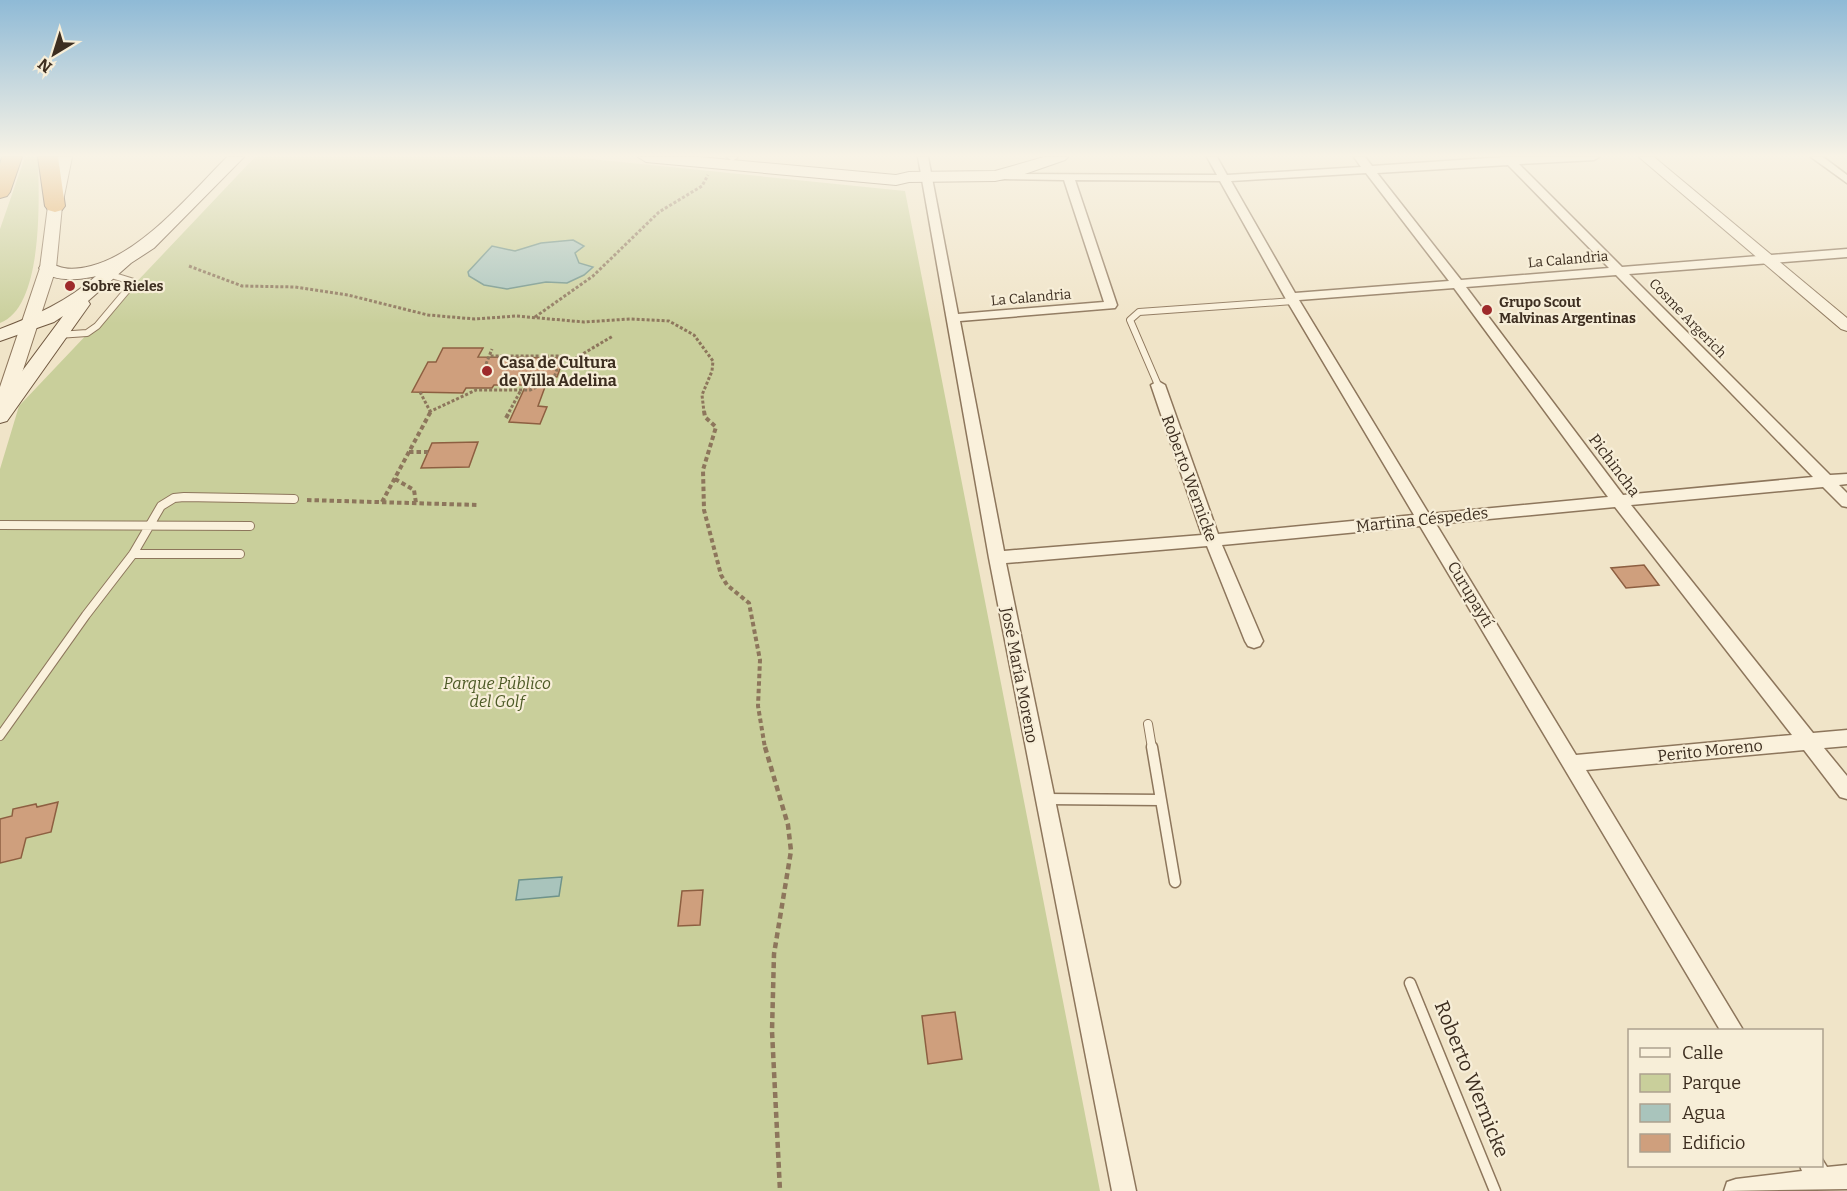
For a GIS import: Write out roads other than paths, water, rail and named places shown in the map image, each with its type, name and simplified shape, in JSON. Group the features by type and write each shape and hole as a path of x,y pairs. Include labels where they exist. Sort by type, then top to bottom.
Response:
{"main road":[{"path":"125,259 121,252 162,213"},
{"path":"0,335 59,312 89,292 125,259 148,244 180,213"},
{"path":"48,268 60,273 82,273 107,267 125,259"},
{"path":"0,415 89,292"}],"street":[{"path":"0,415 48,268 54,213"},
{"name":"José María Moreno","path":"932,213 997,558 1124,1191"},
{"name":"La Calandria","path":"952,318 1111,305 1081,213"},
{"name":"Curupaytí","path":"1243,213 1292,299 1731,1029"},
{"name":"Pichincha","path":"1401,213 1619,500 1847,791"},
{"name":"Cosme Argerich","path":"1562,213 1847,502"},
{"path":"1712,213 1847,326"},
{"name":"La Calandria","path":"1292,299 1456,283 1847,253"},
{"name":"Roberto Wernicke","path":"1158,385 1212,540 1254,641"},
{"name":"Martina Céspedes","path":"997,558 1212,540 1847,479"},
{"name":"Perito Moreno","path":"1573,763 1847,738"},
{"path":"1736,1191 1847,1177"}],"lane":[{"path":"57,335 87,333 97,326 134,282 108,274"},
{"name":"La Calandria","path":"1133,315 1139,312 1292,299"},
{"name":"Roberto Wernicke","path":"1133,315 1130,320 1158,385"},
{"path":"0,736 86,615 133,554 161,506 174,498 294,499"},
{"path":"0,525 250,526"},
{"path":"133,554 240,554"},
{"path":"1148,724 1175,882"},
{"path":"1045,799 1161,800"},
{"name":"Roberto Wernicke","path":"1410,983 1495,1191"}],"water":[{"path":"573,240 584,246 575,253 579,263 593,267 584,275 567,283 546,282 507,289 484,285 469,276 468,272 492,246 515,251 541,243"},
{"path":"562,877 559,896 516,900 519,880"}],"place":[{"name":"Sobre Rieles","path":"70,286"},
{"name":"Grupo Scout Malvinas Argentinas","path":"1487,310"},
{"name":"Casa de Cultura de Villa Adelina","path":"487,371"}],"park label":[{"name":"Parque Público del Golf","path":"497,692"}]}
